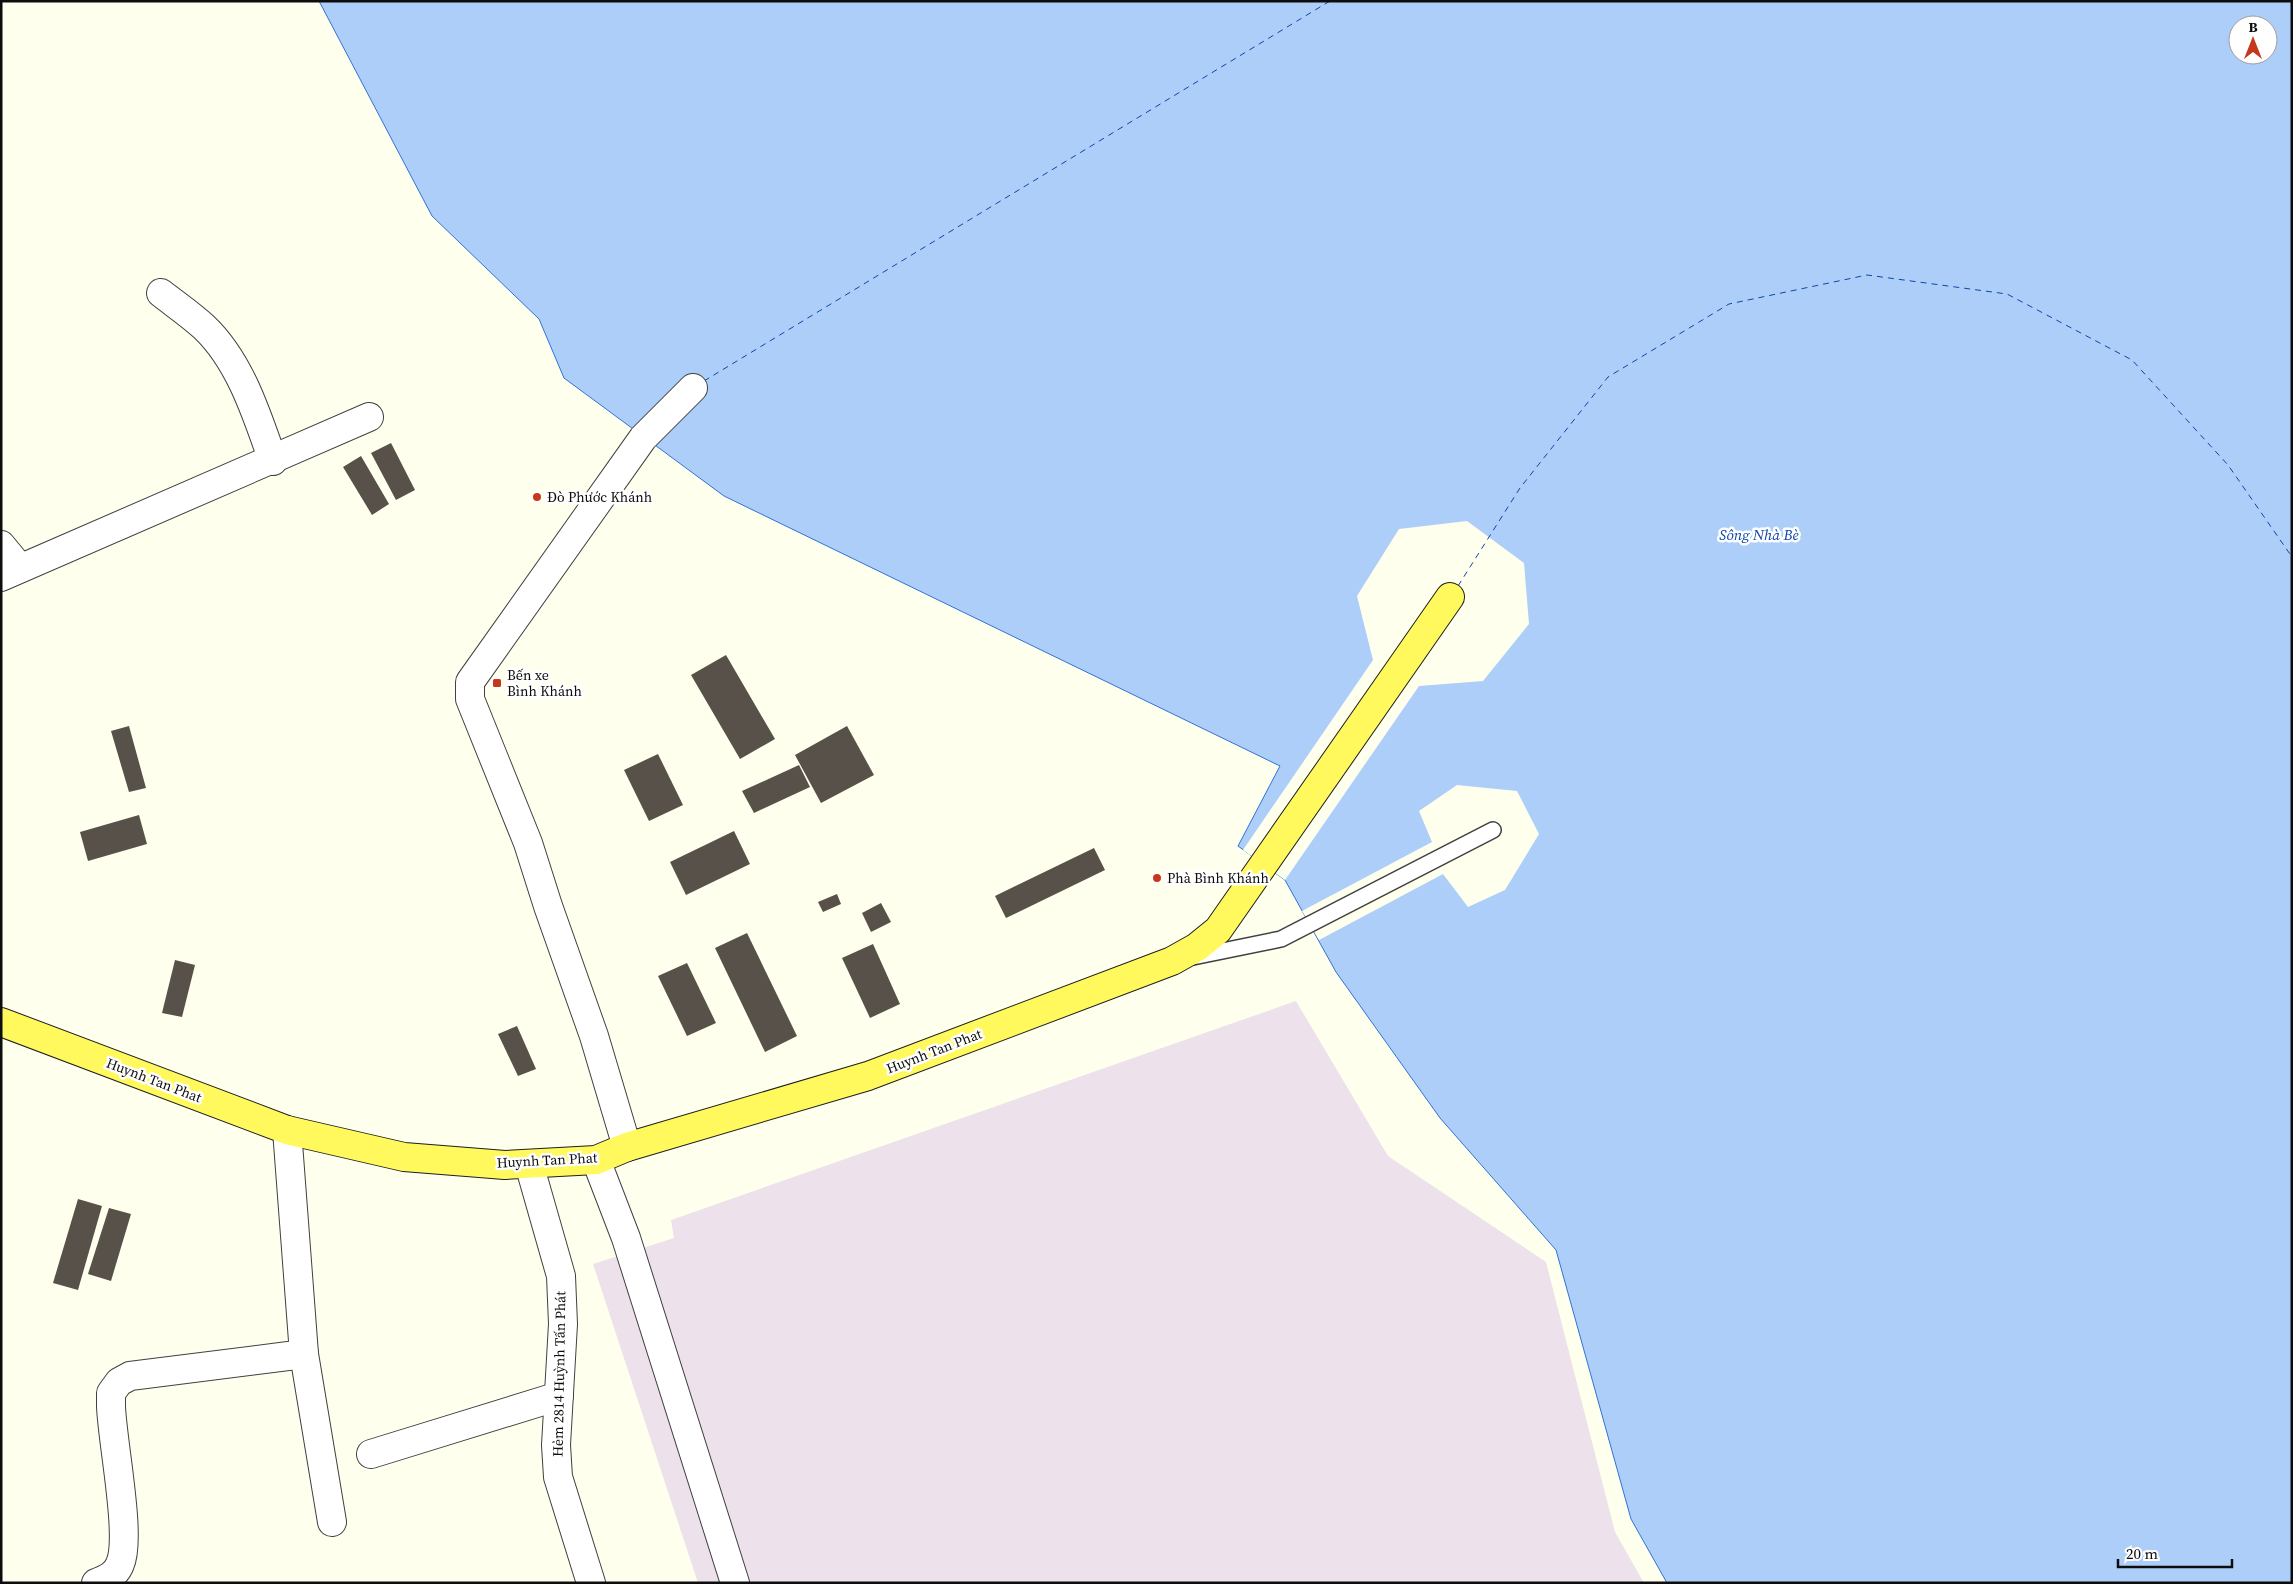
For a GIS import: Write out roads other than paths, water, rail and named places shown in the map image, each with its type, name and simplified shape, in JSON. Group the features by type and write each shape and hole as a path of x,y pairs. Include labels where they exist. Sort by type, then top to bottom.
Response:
{"main road":[{"name":"Huynh Tan Phat","path":"1,1022 288,1130 404,1157 505,1165 596,1160 627,1147 868,1076 1172,961 1196,947 1218,930 1450,597"}],"street":[{"path":"161,294 205,327 228,356 256,414 272,461"},
{"path":"627,1147 594,1036 528,843 470,699 470,682 643,438 693,388"},
{"path":"1,545 11,573 272,461 369,417"},
{"path":"288,1130 304,1354 332,1522"},
{"path":"596,1160 626,1238 735,1583"},
{"name":"Hẻm 2814 Huỳnh Tấn Phát","path":"529,1164 561,1276 563,1324 556,1445 558,1478 591,1583"},
{"path":"96,1583 114,1574 122,1556 124,1533 111,1406 111,1393 119,1382 130,1376 162,1370 304,1354"},
{"path":"371,1454 559,1396"}],"lane":[{"path":"1172,961 1281,939 1493,830"}],"water":[{"name":"Sông Nhà Bè","path":"319,1 2292,1 2292,1583 1667,1583 1631,1519 1556,1250 1440,1118 1336,972 1285,880 1238,846 1280,766 724,496 564,378 539,319 432,216"}],"place":[{"name":"Đò Phước Khánh","path":"537,497"},
{"name":"Bến xe Bình Khánh","path":"497,683"},
{"name":"Phà Bình Khánh","path":"1157,878"}]}
